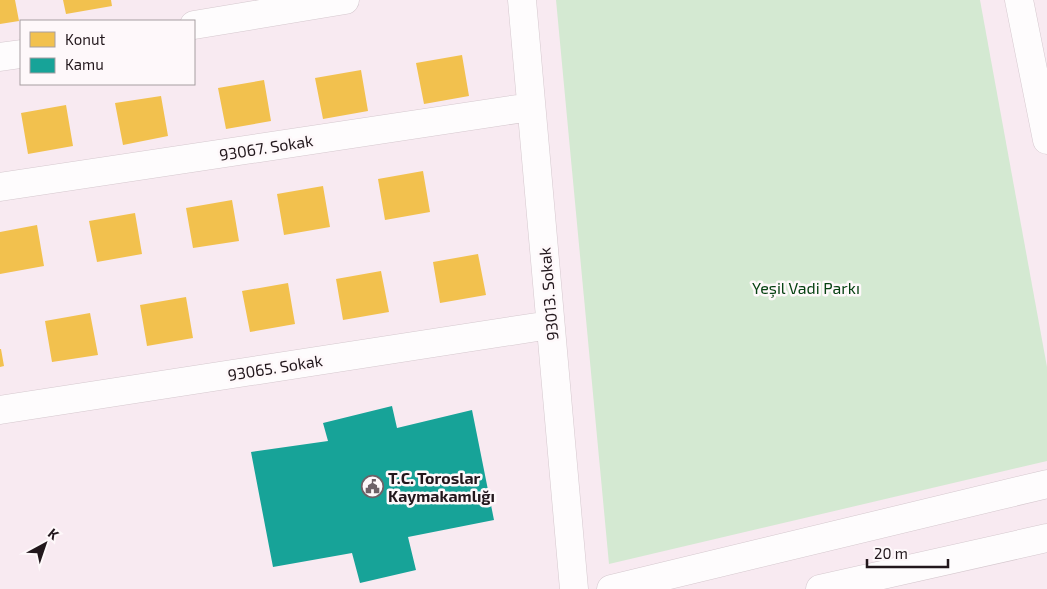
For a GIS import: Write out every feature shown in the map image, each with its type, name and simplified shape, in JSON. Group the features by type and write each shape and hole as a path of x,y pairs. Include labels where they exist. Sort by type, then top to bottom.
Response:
{"street":[{"path":"195,25 345,0"},
{"name":"93013. Sokak","path":"522,0 574,589"},
{"path":"1019,0 1047,140"},
{"path":"0,57 20,54"},
{"name":"93067. Sokak","path":"0,187 531,107"},
{"name":"93065. Sokak","path":"0,410 550,325"},
{"path":"611,589 1047,484"},
{"path":"820,589 1047,538"}],"green space":[{"name":"Yeşil Vadi Parkı","path":"556,0 980,0 1047,367 1047,461 609,564"}],"building: Konut":[{"path":"0,0 15,0 19,21 0,24"},
{"path":"63,0 111,0 112,6 66,14"},
{"path":"462,55 469,96 424,104 416,63"},
{"path":"361,70 368,111 323,119 315,78"},
{"path":"264,80 271,121 226,129 218,88"},
{"path":"161,96 168,136 123,145 115,103"},
{"path":"66,105 73,146 28,154 21,113"},
{"path":"423,171 430,212 385,220 378,179"},
{"path":"323,186 330,227 284,235 277,194"},
{"path":"232,200 239,241 193,248 186,208"},
{"path":"135,213 142,254 97,262 89,221"},
{"path":"37,225 44,266 0,274 0,232"},
{"path":"478,254 486,295 440,303 433,262"},
{"path":"381,271 389,312 343,320 336,279"},
{"path":"288,283 295,324 250,332 242,291"},
{"path":"186,297 193,338 147,346 140,305"},
{"path":"90,313 98,355 52,362 45,321"},
{"path":"0,349 4,366 0,367"}],"building: Kamu":[{"name":"T.C. Toroslar Kaymakamlığı","path":"392,406 397,428 472,410 494,520 408,537 416,570 360,583 352,553 273,567 251,452 328,441 323,423"}],"place":[{"name":"T.C. Toroslar Kaymakamlığı","path":"372,486"}]}
